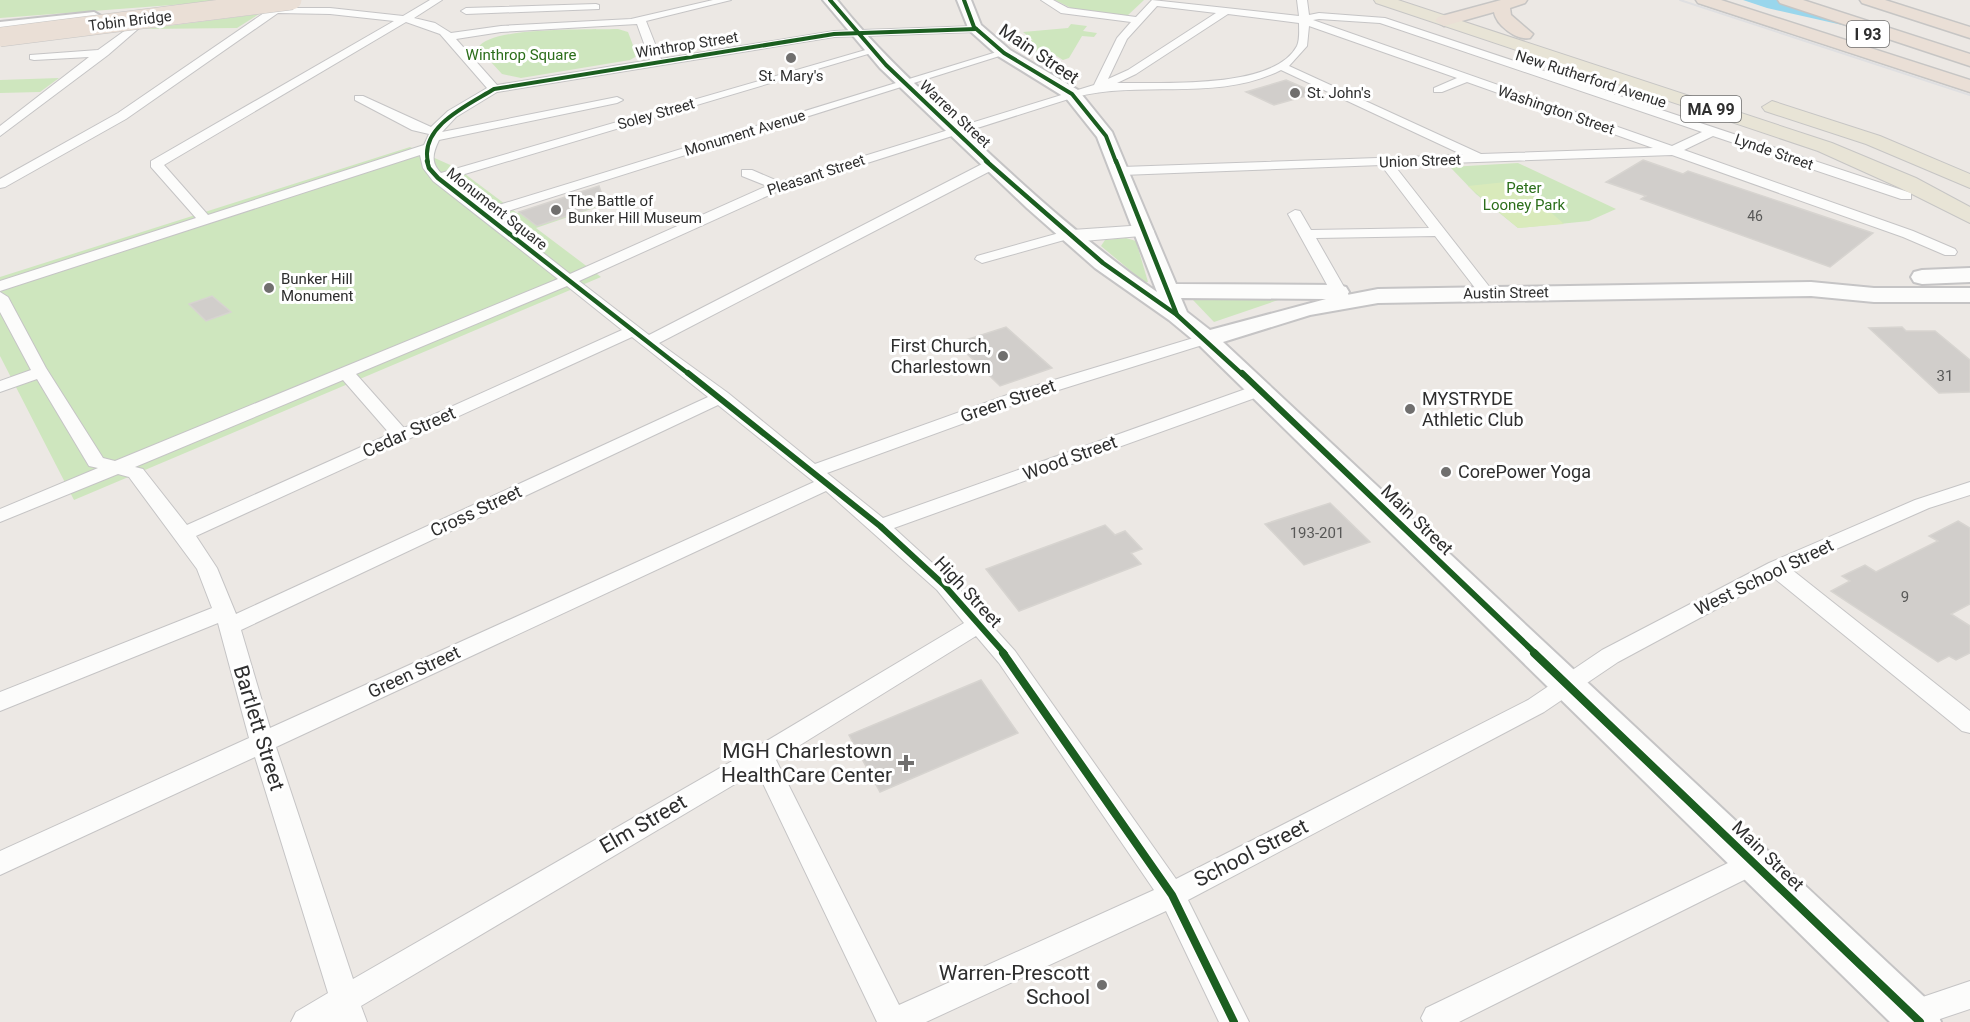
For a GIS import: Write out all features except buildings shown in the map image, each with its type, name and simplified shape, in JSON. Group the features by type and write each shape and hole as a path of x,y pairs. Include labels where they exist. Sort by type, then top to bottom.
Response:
{"highway":[{"name":"Tobin Bridge","path":"0,37 292,0"},
{"path":"1444,12 1519,0"},
{"path":"1704,0 1970,86"},
{"name":"I 93","path":"1742,0 1970,72"},
{"name":"I 93","path":"1767,0 1970,63"},
{"name":"I 93","path":"1786,0 1970,63"},
{"path":"1801,0 1970,46"},
{"path":"1827,0 1970,46"},
{"path":"1827,0 1942,39 1970,46"},
{"path":"1849,0 1970,38"},
{"path":"1869,0 1970,33"},
{"path":"1493,3 1503,16 1524,34"},
{"name":"Tobin Bridge","path":"0,37 281,5"},
{"path":"1804,20 1970,63"}],"main road":[{"path":"0,26 221,0"},
{"name":"Warren Street","path":"830,0 855,33 1017,190 1127,283 1173,303"},
{"name":"Main Street","path":"964,0 972,25 976,29 1004,53 1072,94 1106,136 1122,171 1173,303 1206,339 1916,1018"},
{"name":"New Rutherford Avenue","path":"1382,0 1444,12 1524,34 1848,142 1898,162 1970,196"},
{"name":"New Rutherford Avenue","path":"1444,12 1487,44 1798,149 1906,196 1970,230"},
{"name":"New Rutherford Avenue","path":"1444,12 1825,147 1902,179 1970,230"},
{"name":"New Rutherford Avenue","path":"1581,54 1724,94"},
{"path":"1757,103 1873,140 1970,182"},
{"name":"Austin Street","path":"1811,289 1836,281 1970,275"},
{"name":"Austin Street","path":"1206,339 1341,297 1811,289 1874,295 1970,296"},
{"path":"1173,303 1341,297"}],"street":[{"path":"320,12 350,0"},
{"path":"204,219 156,164 437,0"},
{"path":"448,37 501,29 641,21 726,0"},
{"path":"1046,0 1065,11 1136,20"},
{"path":"1098,88 1215,84 1252,76 1280,66 1294,57 1302,47 1302,0"},
{"path":"1098,88 1122,38 1136,20 1155,2"},
{"name":"Washington Street","path":"1155,2 1303,20 1913,236 1950,252"},
{"path":"466,11 598,3 589,25"},
{"path":"0,184 122,116 281,5"},
{"path":"0,44 281,5 320,12 403,19 434,26 448,37 494,89"},
{"path":"1098,88 1132,72 1226,11"},
{"name":"Lynde Street","path":"1303,20 1319,16 1370,18 1906,196"},
{"path":"641,21 656,61"},
{"path":"0,132 104,53 134,27"},
{"name":"Winthrop Street","path":"432,139 447,117 494,89 834,34 976,29"},
{"name":"Soley Street","path":"438,178 873,51"},
{"path":"34,57 104,53"},
{"name":"Monument Avenue","path":"485,214 1004,53"},
{"path":"1280,66 1480,158"},
{"path":"1438,90 1467,78"},
{"name":"Pleasant Street","path":"568,280 779,186 1072,94 1098,88"},
{"path":"359,98 416,127 432,139"},
{"path":"0,286 204,219 432,139 617,100"},
{"name":"Union Street","path":"1122,171 1673,151 1713,131"},
{"name":"Monument Square","path":"432,139 428,165 438,178 568,280"},
{"path":"1385,162 1487,294"},
{"name":"Cedar Street","path":"184,534 401,436 642,336 991,165"},
{"path":"747,173 779,186"},
{"path":"1295,214 1341,297"},
{"path":"982,259 1071,235 1145,231"},
{"path":"1307,234 1440,232"},
{"path":"0,516 568,280"},
{"name":"High Street","path":"568,280 722,397 821,477 880,526 944,585 1008,657 1172,895 1234,1022"},
{"path":"0,297 41,372 96,462 115,468"},
{"name":"Green Street","path":"0,863 821,477 1005,401 1206,339"},
{"path":"0,387 41,372"},
{"path":"346,373 401,436"},
{"name":"Wood Street","path":"880,526 1260,390"},
{"name":"Cross Street","path":"0,702 226,619 722,397"},
{"name":"Bartlett Street","path":"115,468 136,473 184,534 207,568 226,619 261,741 349,1010"},
{"name":"West School Street","path":"1568,684 1610,656 1776,568 1922,504 1970,488"},
{"path":"1776,568 1970,724"},
{"name":"Elm Street","path":"306,1022 349,1010 979,624"},
{"name":"School Street","path":"893,1022 1172,895 1536,706 1568,684"},
{"path":"762,756 893,1022"},
{"path":"1436,1018 1753,863"},
{"path":"1916,1018 1970,995"}],"green space":[{"path":"0,0 238,0 0,18"},
{"path":"1055,0 1144,0 1127,16 1071,8"},
{"path":"259,14 237,28 145,29"},
{"path":"1071,24 1087,26 1083,31 1097,33 1094,37 1082,36 1069,58 1063,60 1045,49 1034,51 1021,43 1033,40 1023,32 1068,28"},
{"name":"Winthrop Square","path":"618,29 628,32 637,56 630,60 521,78 502,74 478,48 486,41 521,33"},
{"path":"59,78 40,92 0,93 0,80"},
{"path":"410,147 457,168 517,213 584,193 600,206 536,228 601,277 74,500 0,356 0,277"},
{"name":"Peter Looney Park","path":"1518,163 1616,209 1589,221 1518,228 1476,194 1450,167"},
{"path":"1506,182 1529,193 1564,224 1518,228 1468,186"},
{"path":"1126,238 1136,241 1148,282 1144,282 1101,246 1105,240"},
{"path":"1196,296 1287,297 1214,322 1192,299"}],"water":[{"path":"1743,0 1788,0 1869,31 1767,8"}],"railway":[{"path":"1680,0 1970,95"}],"cycle path":[{"path":"830,0 886,65 1034,204 1127,282 1177,315"},
{"path":"964,0 974,27 1004,53 1072,94 1106,136 1177,315 1206,339 1920,1022"},
{"path":"976,29 834,34 494,89 452,114 438,126 426,155 429,168 438,178 813,471 880,526 944,585 1007,657 1172,895 1234,1022"}],"place":[{"name":"St. Mary's","path":"791,58"},
{"name":"St. John's","path":"1295,93"},
{"name":"The Battle of Bunker Hill Museum","path":"556,210"},
{"name":"Bunker Hill Monument","path":"269,288"},
{"name":"First Church, Charlestown","path":"1003,356"},
{"name":"MYSTRYDE Athletic Club","path":"1410,409"},
{"name":"CorePower Yoga","path":"1446,472"},
{"name":"MGH Charlestown HealthCare Center","path":"906,763"},
{"name":"Warren-Prescott School","path":"1102,985"}]}
